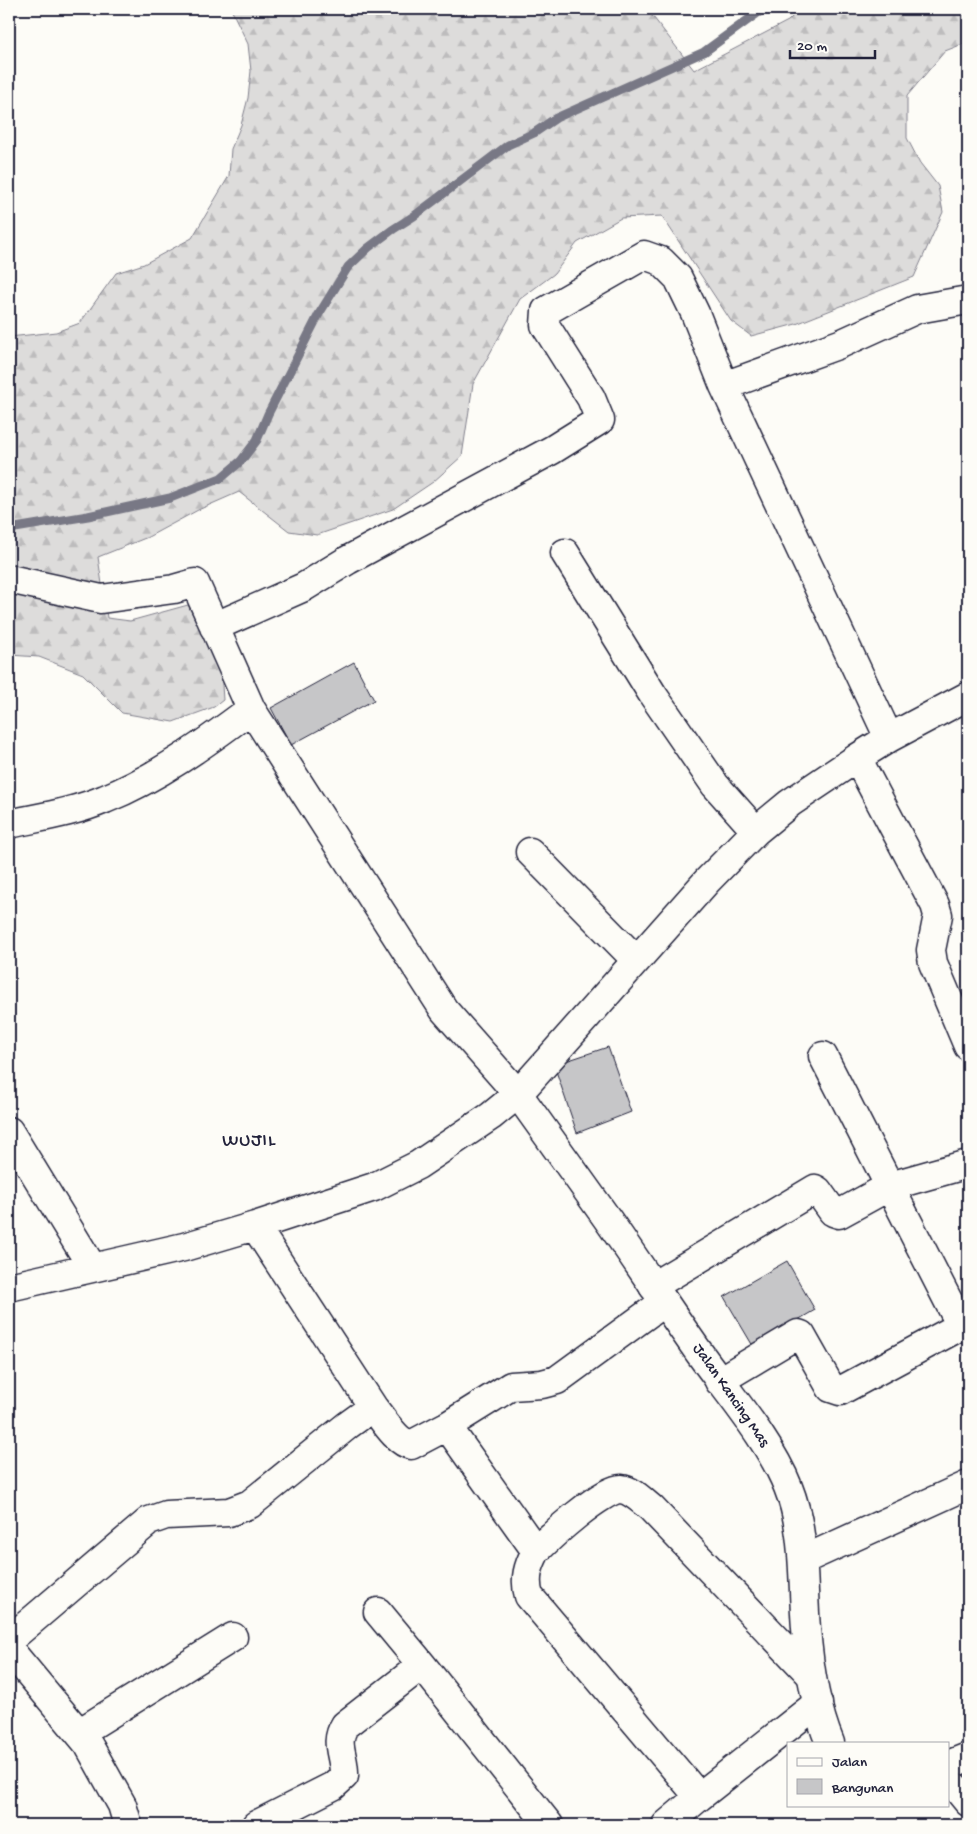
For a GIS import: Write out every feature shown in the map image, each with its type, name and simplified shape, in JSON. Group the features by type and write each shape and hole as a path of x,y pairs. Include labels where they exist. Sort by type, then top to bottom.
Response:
{"street":[{"path":"214,626 304,587 348,560 552,450 600,420 591,398 545,325 546,311 644,255 661,261 678,278 695,313 724,386 889,738"},
{"path":"724,386 840,344 917,309 968,300"},
{"path":"565,553 653,695 715,785 756,831"},
{"name":"Jalan Kancing Mas","path":"9,579 101,599 195,584 251,709 444,1010 518,1094 774,1458 788,1485 796,1510 803,1560 806,1628 811,1675 823,1726 830,1742"},
{"path":"9,1287 184,1246 255,1226 383,1182 418,1165 491,1116 518,1094 636,960 756,831 790,803 857,758 889,738 968,696"},
{"path":"9,824 69,811 104,800 138,784 176,761 251,709"},
{"path":"857,758 938,915 931,950 933,963 968,1046"},
{"path":"530,852 636,960"},
{"path":"719,1381 798,1334 801,1335 832,1388 840,1391 955,1329 958,1320 823,1056"},
{"path":"9,1131 92,1267"},
{"path":"255,1226 374,1407 397,1437 405,1444 411,1445 447,1426 511,1386 542,1384 557,1380 659,1294 815,1190 818,1191 836,1214 890,1186 968,1164"},
{"path":"9,1640 149,1521 166,1515 229,1512 250,1504 348,1425 374,1407"},
{"path":"447,1426 536,1551"},
{"path":"803,1560 968,1486"},
{"path":"698,1797 529,1596 526,1586 528,1566 536,1551 552,1535 605,1494 620,1489 632,1492 651,1508 811,1675"},
{"path":"378,1612 549,1825"},
{"path":"79,1734 233,1637"},
{"path":"9,1649 88,1744 122,1805 128,1825"},
{"path":"256,1825 333,1786 344,1776 345,1764 338,1743 340,1732 345,1724 422,1665"},
{"path":"666,1825 698,1797 818,1703"},
{"path":"950,1764 968,1757"},
{"path":"950,1783 968,1802"}],"green space":[{"path":"231,9 647,9 694,70 788,21 800,9 968,9 968,42 945,51 907,96 907,138 920,163 938,186 943,212 914,277 796,324 751,336 731,321 662,216 621,218 577,243 554,274 520,299 473,384 462,456 433,482 393,509 317,535 289,531 239,492 198,510 148,537 98,557 107,618 130,621 188,605 221,670 223,700 214,707 173,722 122,713 83,674 39,657 9,655 9,337 56,332 80,323 116,273 144,264 192,238 229,176 231,149 241,125 248,98 251,71 248,44"}],"building":[{"path":"354,662 374,700 291,745 271,708"},
{"path":"608,1047 631,1112 577,1133 554,1065"},
{"path":"787,1261 815,1310 753,1346 724,1297"}],"waterway":[{"path":"9,529 88,516 170,498 221,478 241,461 257,440 268,414 319,314 348,267 368,248 508,145 534,133 556,118 704,52 763,9"}],"district":[{"name":"WUJIL","path":"249,1141"}]}
